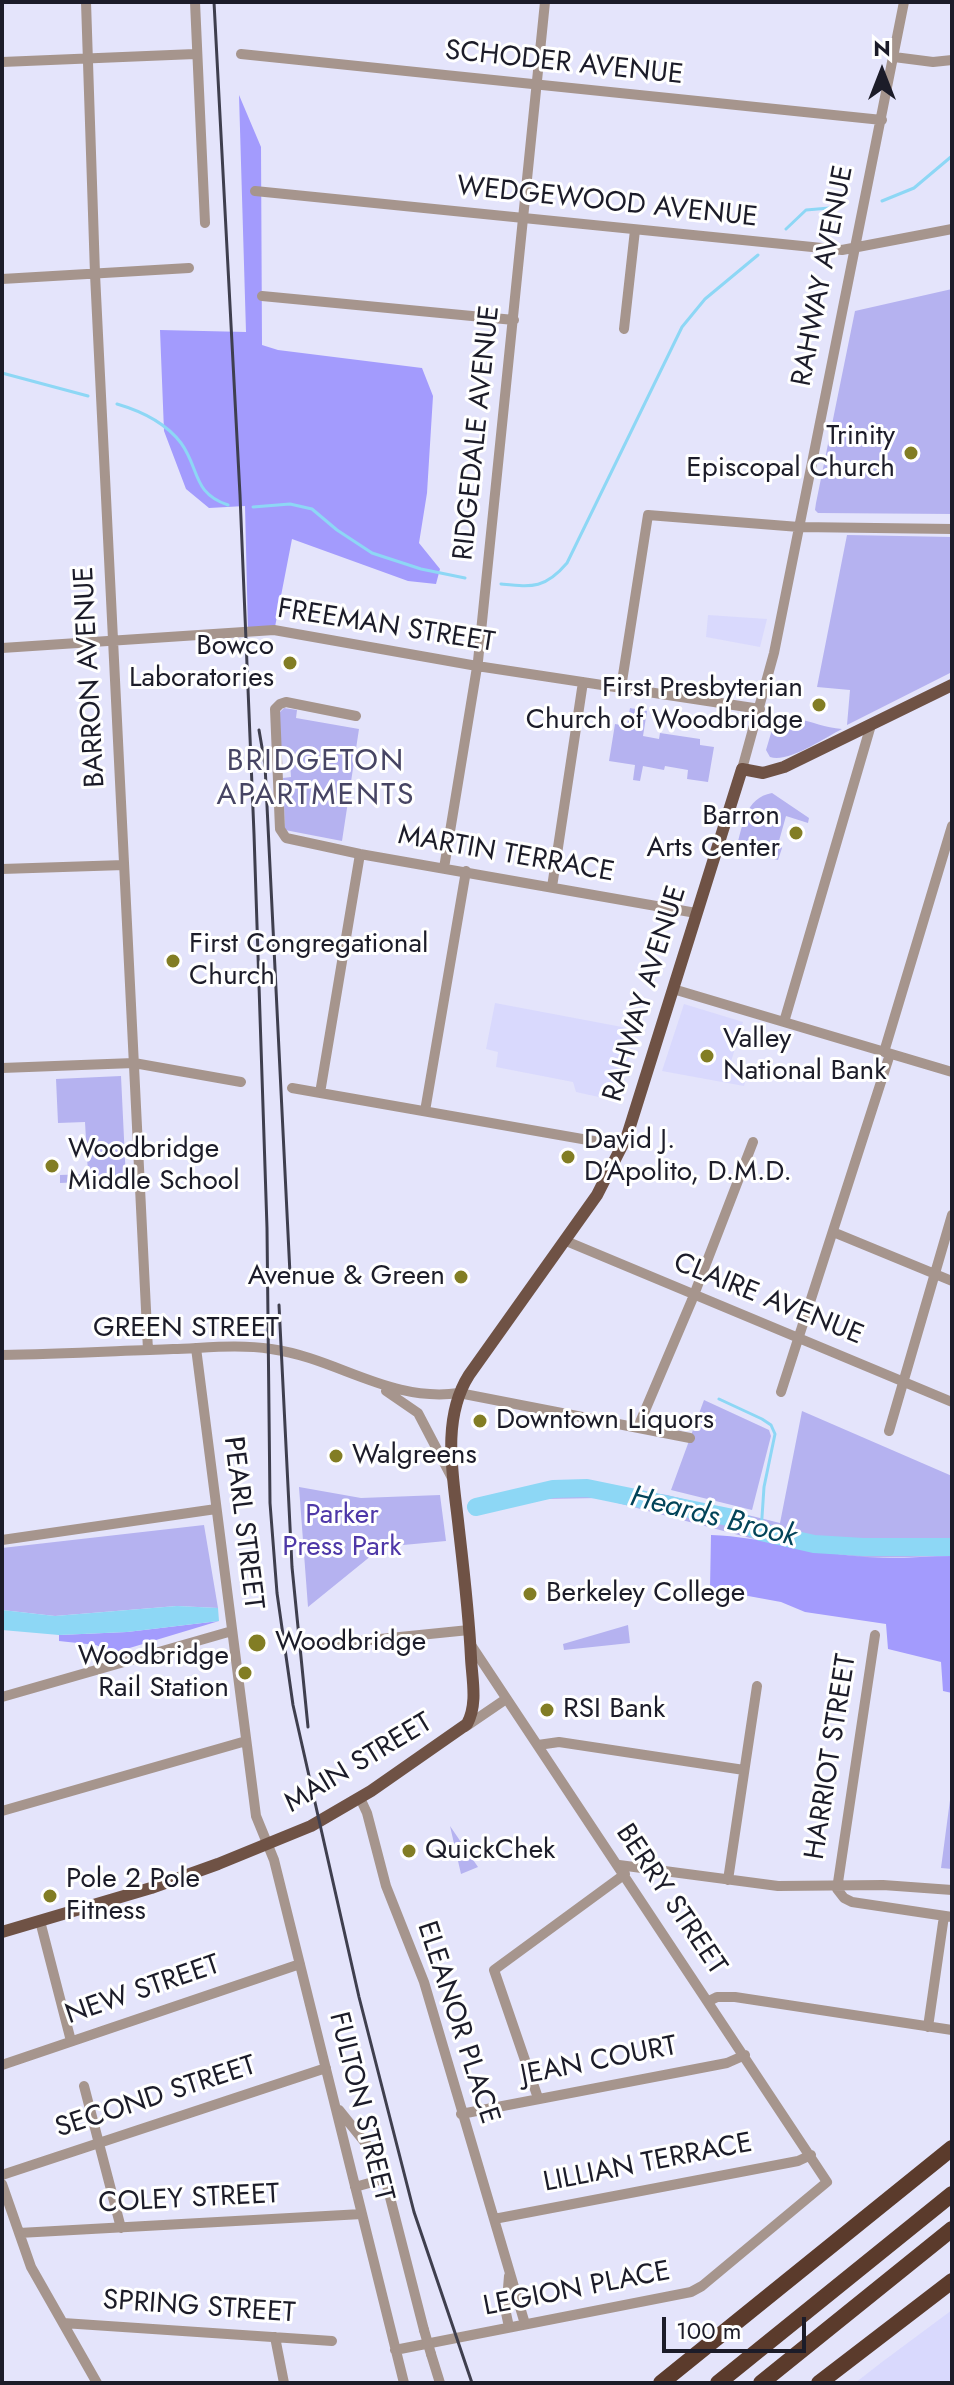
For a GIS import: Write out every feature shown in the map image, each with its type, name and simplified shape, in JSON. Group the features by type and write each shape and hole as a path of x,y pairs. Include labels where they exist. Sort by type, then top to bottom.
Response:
{"highway":[{"path":"661,2383 952,2148"},
{"path":"718,2383 952,2194"},
{"path":"761,2383 952,2229"},
{"path":"819,2383 952,2281"}],"main road":[{"path":"742,769 773,772 952,685"},
{"name":"RAHWAY AVENUE","path":"463,1728 472,1715 473,1704 471,1645 454,1482 452,1432 459,1393 597,1195 622,1146 742,769"},
{"name":"MAIN STREET","path":"2,1929 151,1888 311,1826 360,1798 463,1728"}],"street":[{"name":"BARRON AVENUE","path":"86,2 95,274 148,1350"},
{"path":"195,2 205,223"},
{"name":"RIDGEDALE AVENUE","path":"444,868 477,666 545,2"},
{"name":"RAHWAY AVENUE","path":"742,769 760,709 799,527 904,2"},
{"path":"2,62 195,54"},
{"name":"SCHODER AVENUE","path":"241,54 882,120"},
{"path":"894,57 933,62 952,60"},
{"name":"WEDGEWOOD AVENUE","path":"255,191 854,250 952,229"},
{"path":"624,329 635,230"},
{"path":"2,279 189,268"},
{"path":"262,296 514,320"},
{"path":"621,688 648,515 799,527 952,529"},
{"name":"FREEMAN STREET","path":"2,648 274,630 477,666 760,709"},
{"path":"552,887 583,682"},
{"name":"MARTIN TERRACE","path":"356,716 286,702 275,709 282,835 293,841 360,854 696,913"},
{"path":"784,1022 871,725"},
{"path":"781,1392 833,1232 952,826"},
{"path":"320,1093 360,854"},
{"path":"2,869 124,865"},
{"path":"425,1111 466,871"},
{"path":"673,989 952,1072"},
{"path":"2,1068 134,1063 241,1082"},
{"path":"292,1088 622,1146"},
{"path":"638,1427 694,1296 753,1142"},
{"path":"889,1431 952,1215"},
{"path":"833,1232 952,1281"},
{"name":"CLAIRE AVENUE","path":"566,1241 952,1402"},
{"name":"GREEN STREET","path":"2,1355 196,1348 275,1349 319,1361 395,1389 425,1395 459,1393 690,1438"},
{"name":"PEARL STREET","path":"196,1348 256,1816 267,1844"},
{"path":"363,1379 404,1401 418,1413 454,1482"},
{"path":"3,1542 216,1509"},
{"path":"321,1645 469,1630"},
{"path":"2,1697 232,1631"},
{"name":"HARRIOT STREET","path":"837,1886 875,1635"},
{"name":"BERRY STREET","path":"471,1645 827,2182"},
{"path":"728,1880 757,1686"},
{"name":"MAIN STREET","path":"463,1728 506,1699"},
{"path":"2,1811 246,1741"},
{"path":"538,1745 559,1742 744,1770"},
{"name":"ELEANOR PLACE","path":"360,1798 367,1813 386,1886 424,1982 525,2324"},
{"name":"FULTON STREET","path":"267,1844 274,1860 404,2383"},
{"path":"538,2098 494,1970 622,1870 778,1886 883,1885 952,1890"},
{"path":"837,1886 841,1895 852,1902 948,1917 928,2027"},
{"path":"40,1921 71,2041"},
{"name":"NEW STREET","path":"2,2065 300,1964"},
{"path":"709,2001 717,1997 735,1997 952,2030"},
{"name":"JEAN COURT","path":"461,2114 727,2063 745,2055"},
{"name":"SECOND STREET","path":"2,2175 326,2068"},
{"path":"84,2086 121,2228"},
{"path":"333,2093 339,2110 376,2156 387,2178 440,2383"},
{"name":"LILLIAN TERRACE","path":"494,2219 798,2161 811,2155"},
{"path":"355,2187 387,2178"},
{"name":"LEGION PLACE","path":"395,2350 697,2289 827,2182"},
{"path":"2,2184 31,2267 97,2383"},
{"name":"COLEY STREET","path":"19,2233 362,2214"},
{"name":"ELEANOR PLACE","path":"507,2262 506,2313 509,2327"},
{"name":"SPRING STREET","path":"63,2323 332,2341"},
{"path":"275,2337 284,2383"}],"shaded area":[{"path":"239,95 261,147 262,345 278,350 422,368 433,396 427,493 419,543 440,569 436,584 408,581 292,539 274,632 248,632 245,506 209,508 186,489 164,431 160,330 246,332"},
{"path":"708,615 767,619 760,647 706,637"},
{"path":"495,1003 638,1030 617,1101 576,1092 573,1082 496,1067 498,1052 486,1049"},
{"path":"684,1004 743,1022 730,1065 748,1072 744,1086 662,1071"},
{"path":"711,1535 865,1557 952,1556 952,1693 943,1691 941,1662 888,1649 886,1624 805,1612 781,1602 710,1589"},
{"path":"177,1606 218,1608 219,1621 127,1632 59,1635 2,1630 2,1610 55,1616"},
{"path":"219,1621 113,1653 96,1645 59,1641 59,1635 127,1632"},
{"path":"952,2310 952,2383 855,2383 882,2362"}],"green space":[{"path":"952,289 952,514 818,513 816,503 855,311"},
{"path":"847,535 952,537 952,672 847,725 850,690 817,687"},
{"path":"284,708 297,710 296,718 359,729 342,841 285,830 283,778 291,777 289,748 281,747 279,713"},
{"path":"630,708 647,711 643,736 659,739 660,733 700,739 700,745 714,747 708,782 687,779 688,770 665,766 664,770 643,766 640,781 633,780 635,765 609,761 615,724 627,726"},
{"path":"796,719 842,729 796,753 770,757 766,750 774,723"},
{"path":"772,793 809,818 808,823 786,816 779,841 782,848 778,860 736,849 746,814 756,800"},
{"path":"121,1076 126,1180 60,1183 60,1175 88,1174 85,1122 58,1123 56,1079"},
{"path":"704,1400 769,1430 771,1436 752,1510 671,1490"},
{"path":"802,1411 952,1476 952,1556 867,1558 784,1547 599,1498 544,1499 477,1514 476,1499 569,1481 667,1495 780,1523"},
{"name":"Parker Press Park","path":"299,1487 361,1498 440,1495 446,1541 382,1547 308,1607"},
{"path":"204,1525 218,1608 177,1606 55,1616 2,1610 2,1548"},
{"path":"628,1625 630,1643 564,1650 563,1644"},
{"path":"952,1785 952,1869 941,1868"},
{"path":"450,1826 478,1867 461,1874"}],"waterway":[{"path":"882,201 914,188 952,156"},
{"path":"786,229 806,210 841,207"},
{"path":"501,584 521,586 545,582 567,563 682,327 705,299 758,255"},
{"path":"2,373 88,396"},
{"path":"117,404 144,414 168,429 187,453 202,487 216,500 228,505"},
{"path":"253,507 290,504 312,509 372,553 421,569 465,578"},
{"path":"719,1399 762,1419 771,1425 775,1434 764,1487 761,1532"},
{"name":"Heards Brook","path":"476,1507 553,1489 587,1488 733,1518 761,1532 814,1544 952,1547"}],"railway":[{"path":"214,2 254,834 267,1228 270,1503 277,1593 293,1705 359,1997 414,2212 472,2383"},
{"path":"259,730 265,765 290,1274"},
{"path":"279,1305 292,1567 308,1727"}],"place":[{"name":"Trinity Episcopal Church","path":"911,453"},
{"name":"Bowco Laboratories","path":"290,663"},
{"name":"First Presbyterian Church of Woodbridge","path":"819,705"},
{"name":"Barron Arts Center","path":"796,833"},
{"name":"First Congregational Church","path":"173,961"},
{"name":"Valley National Bank","path":"707,1056"},
{"name":"David J. D’Apolito, D.M.D.","path":"568,1157"},
{"name":"Woodbridge Middle School","path":"52,1166"},
{"name":"Avenue & Green","path":"461,1277"},
{"name":"Downtown Liquors","path":"480,1421"},
{"name":"Walgreens","path":"336,1456"},
{"name":"Berkeley College","path":"530,1594"},
{"name":"Woodbridge","path":"257,1643"},
{"name":"Woodbridge Rail Station","path":"245,1673"},
{"name":"RSI Bank","path":"547,1710"},
{"name":"QuickChek","path":"409,1851"},
{"name":"Pole 2 Pole Fitness","path":"50,1896"}],"district":[{"name":"BRIDGETON APARTMENTS","path":"316,780"}]}
